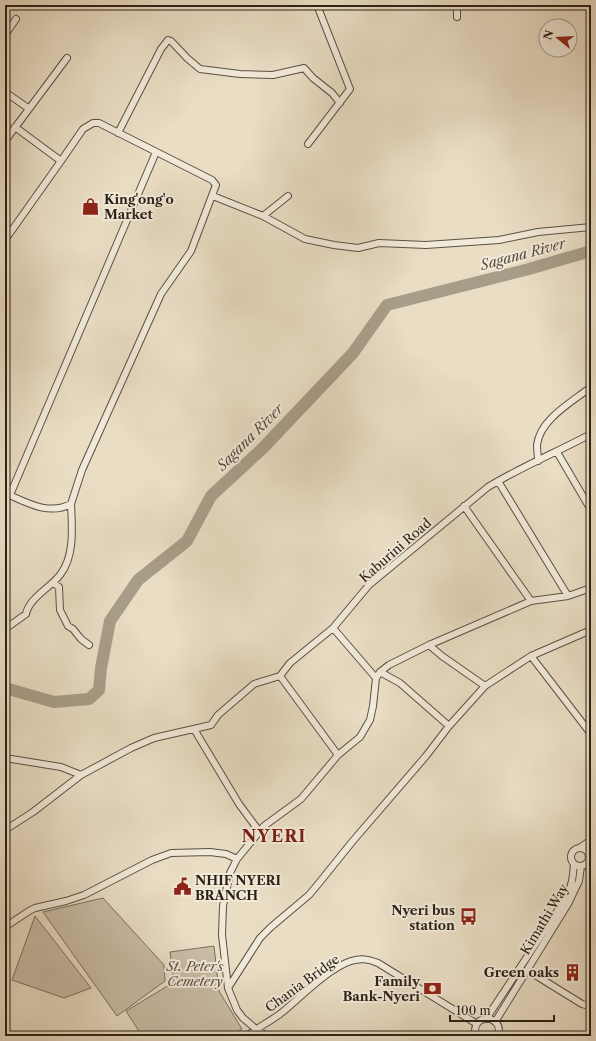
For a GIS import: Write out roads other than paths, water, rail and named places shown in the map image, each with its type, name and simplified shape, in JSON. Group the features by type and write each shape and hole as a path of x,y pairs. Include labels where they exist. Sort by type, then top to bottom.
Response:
{"street":[{"path":"308,144 350,89 317,5"},
{"path":"457,17 457,10 460,5"},
{"path":"5,35 16,19"},
{"path":"118,133 160,49 168,40 171,41 200,69 240,74 272,75 304,68 313,78 332,93 340,103"},
{"path":"5,141 28,108 67,58"},
{"path":"5,92 28,108"},
{"path":"5,240 83,129 93,123 99,123 212,180 216,185 213,196 190,251 161,294 82,470 71,504 72,533 68,557 60,575 28,606 26,614 5,629"},
{"path":"15,127 61,161"},
{"path":"71,504 65,507 45,509 7,494 156,152"},
{"path":"213,196 262,216 305,239 358,248 379,243 426,245 499,240 538,232 591,226"},
{"path":"262,216 288,196"},
{"path":"538,461 537,446 546,426 562,409 591,387"},
{"name":"Kaburini Road","path":"280,676 290,663 333,628 369,585 488,487 591,434"},
{"path":"557,452 591,510"},
{"path":"498,481 568,596"},
{"path":"464,506 531,601"},
{"path":"53,583 59,589 60,610 68,626 73,629 81,640 89,645"},
{"path":"267,1036 243,1018 237,1010 228,988 222,935 223,906 230,872 237,859 264,826 301,799 338,755 360,737 370,720 376,678 380,672 389,665 429,645 531,601 568,596 591,588"},
{"path":"333,628 376,678"},
{"path":"228,988 260,938 309,894 319,883 426,756 449,726 485,686 531,656 591,630"},
{"path":"429,645 485,686"},
{"path":"531,656 591,734"},
{"path":"380,672 400,683 449,726"},
{"path":"5,830 33,812 81,775 131,748 154,738 211,725 218,715 254,684 280,676 338,755"},
{"path":"194,729 239,804 259,831"},
{"path":"5,758 61,767 81,775"},
{"path":"591,840 571,852 571,859 574,864 583,865 591,871"},
{"path":"581,847 588,852 590,857 583,865"},
{"path":"5,927 35,908 84,895 152,860 170,853 210,852 226,854 237,859"},
{"name":"Kimathi Way","path":"486,1019 566,898 570,890 574,864"},
{"name":"Kimathi Way","path":"495,1022 573,895 579,881 583,865"},
{"name":"Chania Bridge","path":"247,1036 279,1014 325,976 340,966 351,961 367,958 378,963 476,1024"},
{"path":"527,970 582,1004 589,1006 591,1005"},
{"path":"476,1036 476,1024 481,1020 486,1019 495,1022 499,1028 498,1036"}],"waterway":[{"name":"Sagana River","path":"5,688 54,702 89,699 99,690 101,668 110,621 138,580 187,541 211,496 263,448 353,353 387,305 529,269 591,251"}],"place":[{"name":"King'ong'o Market","path":"91,206"},
{"name":"NHIF NYERI BRANCH","path":"182,887"},
{"name":"Nyeri bus station","path":"468,917"},
{"name":"Green oaks","path":"572,972"},
{"name":"Family Bank-Nyeri","path":"433,988"}],"district":[{"name":"NYERI","path":"274,836"}],"park label":[{"name":"St. Peter's Cemetery","path":"195,974"}]}
